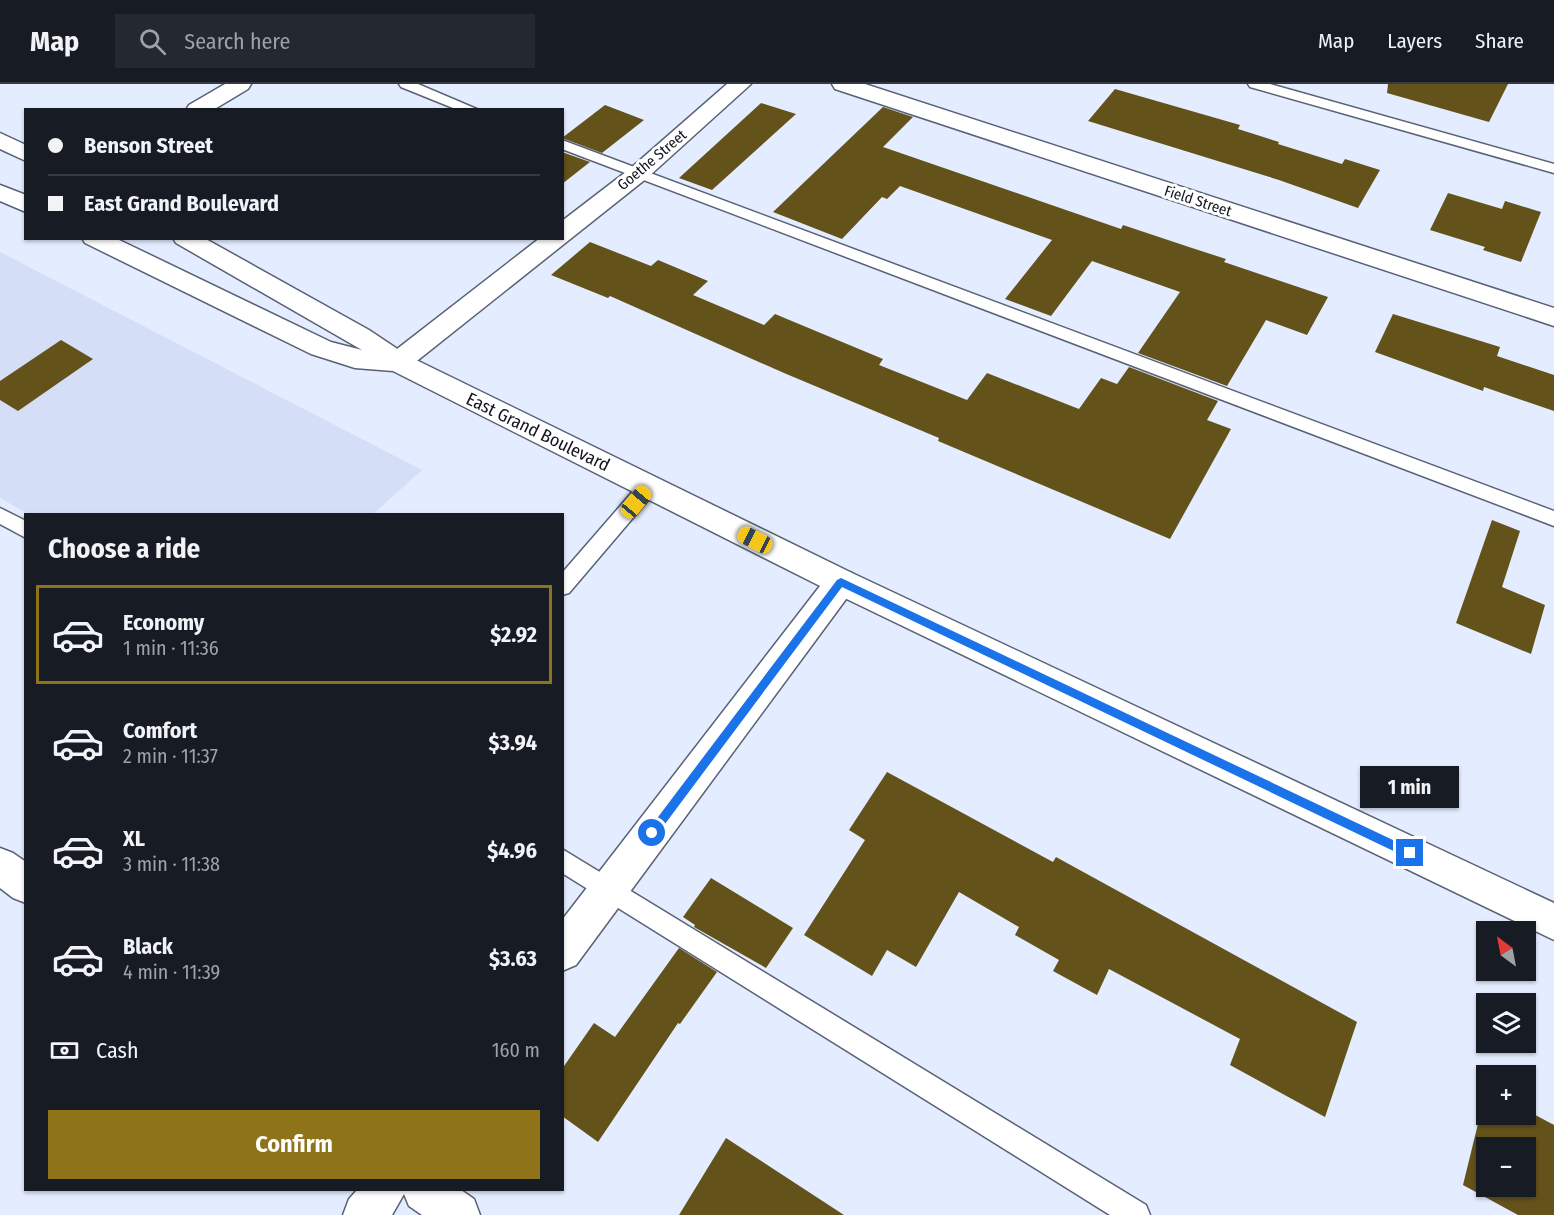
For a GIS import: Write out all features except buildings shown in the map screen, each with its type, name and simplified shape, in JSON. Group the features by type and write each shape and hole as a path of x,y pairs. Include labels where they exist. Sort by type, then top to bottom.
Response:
{"street":[{"path":"200,108 240,84"},
{"name":"Goethe Street","path":"564,231 639,173 740,84"},
{"name":"Field Street","path":"843,84 1554,317"},
{"path":"0,140 24,152"},
{"path":"0,192 24,204"},
{"name":"East Grand Boulevard","path":"98,240 321,348 355,359 398,362"},
{"name":"East Grand Boulevard","path":"189,240 360,336 398,362 648,487 841,582 1554,922"},
{"path":"398,362 553,240"},
{"path":"564,949 841,582"},
{"path":"0,865 24,883"},
{"path":"365,1215 383,1191"},
{"path":"425,1191 458,1215"}],"lane":[{"path":"406,84 467,108"},
{"path":"1256,84 1554,170"},
{"path":"564,145 1554,519"},
{"path":"564,585 648,487"},
{"path":"0,515 24,530"},
{"path":"564,861 1136,1215"}],"shaded area":[{"path":"0,252 422,470 374,513 26,513 0,498"}],"route":[{"path":"652,833 841,582 1410,853"}]}
